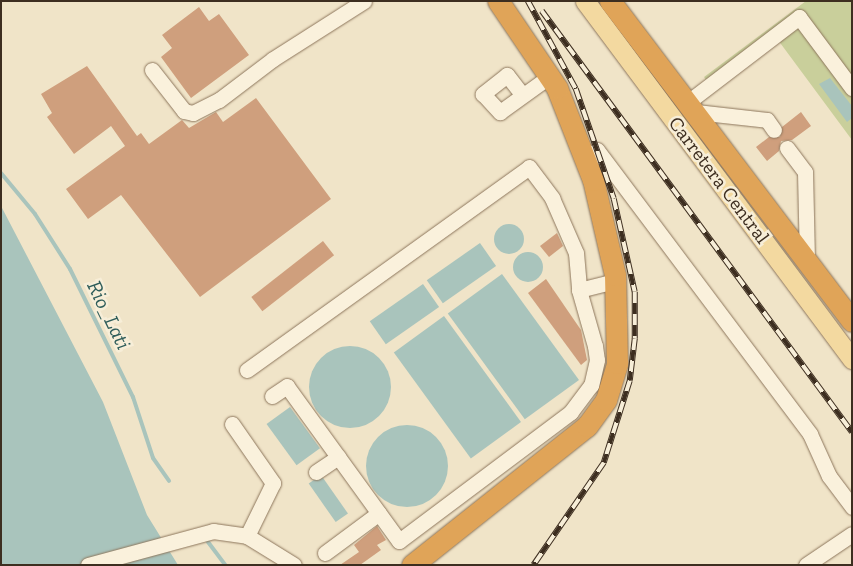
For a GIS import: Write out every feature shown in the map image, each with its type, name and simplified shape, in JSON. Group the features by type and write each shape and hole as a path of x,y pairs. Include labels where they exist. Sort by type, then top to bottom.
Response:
{"highway":[{"path":"412,565 579,433 601,409 612,388 618,363 616,281 606,228 586,162 550,76 498,1"},
{"name":"Carretera Central","path":"610,1 851,316"}],"main road":[{"name":"Carretera Central","path":"586,1 852,358"}],"street":[{"path":"152,70 184,111 193,113 219,100 273,59 364,1"},
{"path":"692,107 799,17 852,88"},
{"path":"521,93 550,76"},
{"path":"692,107 767,120 774,130"},
{"path":"787,148 805,172 807,260"},
{"path":"586,162 597,150 810,434 829,476 852,507"},
{"path":"247,370 529,167 552,198 576,253 579,290 597,360 583,401 399,541 287,386 272,396"},
{"path":"579,290 616,281"},
{"path":"232,424 273,483 247,536"},
{"path":"316,472 338,458"},
{"path":"324,553 379,513"},
{"path":"88,565 185,537 213,531 247,536 294,565"},
{"path":"806,565 852,534"}],"green space":[{"path":"806,1 852,1 852,140 778,40 712,88 704,77"}],"water":[{"path":"830,78 852,106 852,118 847,122 819,84"},
{"path":"1,206 103,402 147,515 178,565 1,565"},
{"path":"509,224 515,225 523,233 523,245 515,253 509,254 503,253 495,245 494,239 495,233 503,225"},
{"path":"480,243 496,266 443,303 427,280"},
{"path":"528,252 534,253 542,261 542,273 534,281 528,282 522,281 514,273 513,267 514,261 522,253"},
{"path":"502,274 579,380 525,419 448,313"},
{"path":"423,284 439,307 386,344 370,321"},
{"path":"444,316 521,422 471,458 394,352"},
{"path":"350,346 366,349 379,358 388,371 391,387 388,403 379,416 366,425 350,428 334,425 321,416 312,403 309,387 312,371 321,358 334,349"},
{"path":"290,407 320,448 297,465 267,424"},
{"path":"407,425 423,429 436,437 444,450 448,466 444,482 436,495 423,503 407,507 391,503 378,495 370,482 366,466 370,450 378,437 391,429"},
{"path":"321,475 348,514 336,522 309,484"}],"building":[{"path":"199,7 209,21 219,14 249,55 191,98 161,57 172,48 162,35"},
{"path":"87,66 137,136 141,133 149,144 182,120 189,128 216,112 223,122 256,98 331,199 200,297 121,195 88,219 66,189 125,146 111,126 74,154 47,117 52,113 41,94"},
{"path":"801,112 811,126 792,140 781,141 779,151 767,161 756,147 769,137 780,137 782,127"},
{"path":"557,233 563,246 549,257 540,246"},
{"path":"323,241 334,255 262,311 251,297"},
{"path":"546,279 581,330 587,360 581,365 528,293"},
{"path":"377,526 386,540 377,545 381,550 360,565 340,565 359,552 354,545"}],"waterway":[{"name":"Rio_Lati","path":"1,173 35,214 70,269 133,397 153,458 169,481"},
{"name":"Rio_Lati","path":"205,538 225,565"}],"railway":[{"path":"528,1 576,89 614,199 635,292 635,339 630,381 604,463 534,565"},
{"path":"542,11 852,432"}]}
